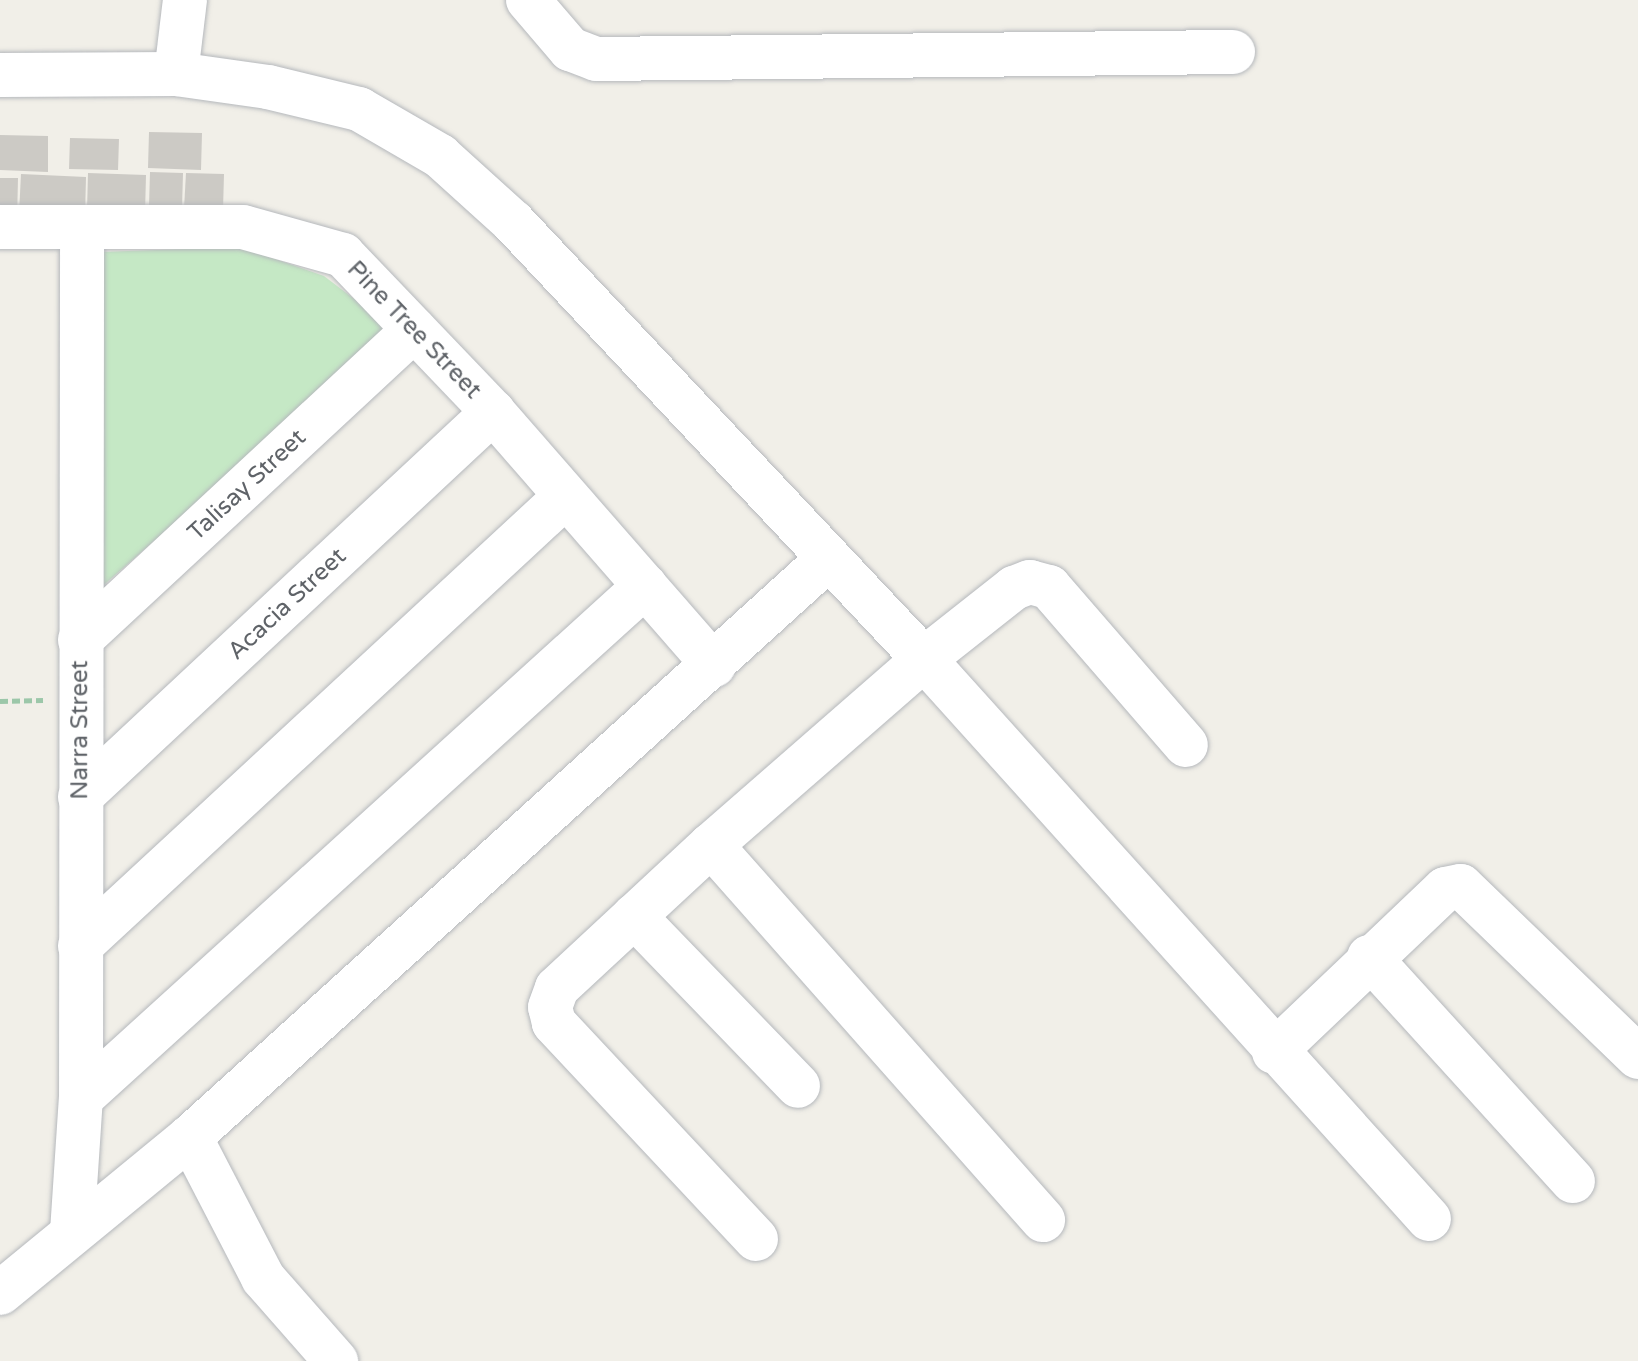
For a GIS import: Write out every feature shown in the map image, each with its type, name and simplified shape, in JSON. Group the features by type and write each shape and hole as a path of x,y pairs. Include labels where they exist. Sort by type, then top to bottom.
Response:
{"street":[{"path":"176,74 185,0"},
{"path":"528,0 570,49 596,59 1233,52"},
{"path":"0,75 176,74 268,87 359,109 440,156 513,222 924,659 1274,1052 1429,1219"},
{"name":"Pine Tree Street","path":"0,227 243,227 343,255 493,412 714,665"},
{"name":"Narra Street","path":"72,1232 81,1098 82,227"},
{"name":"Talisay Street","path":"80,640 414,330"},
{"name":"Acacia Street","path":"80,797 493,412"},
{"path":"80,946 566,496"},
{"path":"0,1293 190,1137 828,559"},
{"path":"756,1239 554,1023 550,1007 557,988 711,845 924,659 1014,588 1030,582 1049,587 1186,745"},
{"path":"81,1098 645,586"},
{"path":"711,845 1043,1220"},
{"path":"1274,1052 1369,957 1445,889 1461,886 1638,1057"},
{"path":"634,916 798,1086"},
{"path":"1369,957 1573,1181"},
{"path":"190,1137 263,1278 336,1361"}],"path":[{"path":"0,701 80,700"}],"green space":[{"path":"241,247 324,276 395,330 98,590 100,252"}],"building":[{"path":"149,132 202,133 201,170 148,168"},
{"path":"0,135 48,136 48,172 0,170"},
{"path":"70,138 119,139 118,170 69,169"},
{"path":"150,172 183,173 182,208 149,207"},
{"path":"88,173 146,175 145,213 87,211"},
{"path":"186,173 224,174 223,210 184,209"},
{"path":"21,174 86,177 85,216 19,214"},
{"path":"0,178 18,178 17,220 0,219"}]}
